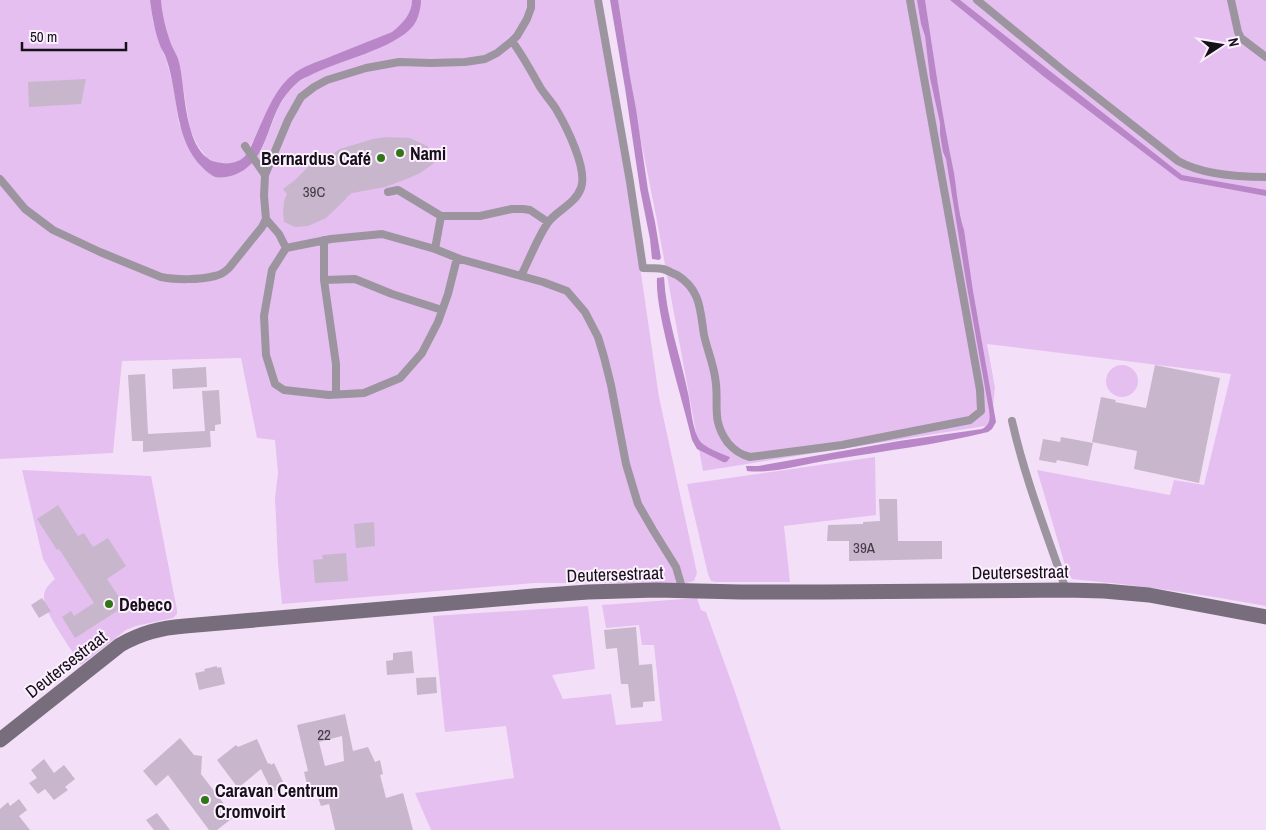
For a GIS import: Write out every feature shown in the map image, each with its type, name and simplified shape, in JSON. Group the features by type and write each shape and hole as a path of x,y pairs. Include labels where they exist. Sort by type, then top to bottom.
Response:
{"street":[{"name":"Deutersestraat","path":"0,740 120,645 152,631 185,626 418,605 607,591 1104,591 1149,595 1266,617"}],"lane":[{"path":"0,179 25,209 53,230 100,252 169,278 214,276 229,268 262,227 266,219 265,175 300,97 327,80 354,70 399,62 431,63 485,59 497,53 512,41 523,28 528,20 531,0"},
{"path":"598,0 643,268 665,269 682,279 696,295 718,393 718,427 731,446 739,453 750,457 842,445 961,422 970,420 981,412 980,390 910,0"},
{"path":"978,0 1064,72 1178,161 1203,171 1266,177"},
{"path":"1230,0 1241,38 1266,57"},
{"path":"512,41 522,54 541,89 555,108 571,138 582,182 577,196 548,222 521,276"},
{"path":"245,146 265,175"},
{"path":"388,192 398,190 441,216 480,216 512,209 523,209 530,210 548,222"},
{"path":"435,249 441,216"},
{"path":"266,219 279,234 286,248"},
{"path":"457,258 438,322 422,353 400,378 364,393 336,394 284,390 275,384 266,355 264,316 272,270 286,248 324,240 382,234 435,249 457,258 543,282 567,292 585,312 598,338 604,357 626,464 638,504 676,566 683,591"},
{"path":"324,240 324,280 336,364 336,394"},
{"path":"324,280 355,278 392,294 442,310"},
{"path":"1012,421 1024,468 1066,590"}],"shaded area":[{"path":"0,0 150,0 153,22 173,84 179,124 215,177 262,149 279,106 288,92 298,82 319,70 396,40 415,24 421,0 595,0 635,232 659,397 697,573 694,581 687,583 534,583 282,604 275,498 278,473 275,440 257,438 241,358 122,361 113,453 0,459"},
{"path":"150,0 161,0 167,31 179,62 188,122 193,137 200,150 209,159 222,163 232,163 244,157 251,148 275,96 291,76 310,64 392,32 403,22 408,14 412,0 421,0 420,10 414,25 394,41 321,70 298,83 289,91 280,104 263,145 252,162 244,170 234,175 215,177 203,168 186,144 178,116 170,72 155,30"},
{"path":"161,0 412,0 412,5 403,22 392,32 292,75 258,130 246,156 235,163 217,163 207,158 190,130 179,62 163,20"},
{"path":"610,0 618,0 648,190 661,258 659,260 652,259"},
{"path":"613,0 1266,0 1266,606 1169,590 1072,579 1067,572 1037,470 1170,495 1174,480 1204,485 1231,374 987,344 995,388 991,425 703,471 657,221"},
{"path":"917,0 925,0 996,422 988,432 949,441 778,470 747,471 746,466 758,466 899,441 982,429 990,418 946,159 943,152 940,123 930,78 925,36"},
{"path":"950,0 960,0 1182,175 1266,190 1266,196 1180,180 1043,76"},
{"path":"664,277 670,321 685,378 695,431 702,443 730,457 726,462 697,449 692,440 660,312 657,278"},
{"path":"1122,365 1128,366 1133,370 1137,375 1137,387 1133,392 1128,396 1122,397 1116,396 1111,392 1107,387 1106,381 1107,375 1111,370 1116,366"},
{"path":"875,457 876,515 784,526 790,582 711,581 687,484"},
{"path":"22,470 151,476 177,614 173,618 126,630 81,665 45,605 45,590 55,579 43,559"},
{"path":"697,598 701,610 706,612 734,689 781,830 431,830 415,793 514,778 506,726 445,732 433,616 588,606 595,669 552,675 563,699 611,694 616,725 662,721 654,645 642,645 639,625 606,628 602,605"}],"building":[{"path":"86,79 81,104 29,107 28,82"},
{"path":"386,137 410,138 427,146 438,157 433,164 409,178 385,187 352,193 326,218 308,226 295,227 284,222 284,201 287,194 283,189 312,163 340,149"},
{"path":"1155,365 1220,378 1199,483 1134,469 1137,451 1092,442 1101,397 1116,400 1115,402 1146,408"},
{"path":"206,367 207,387 173,389 172,369"},
{"path":"145,374 148,434 205,431 202,391 219,390 221,424 215,425 215,431 210,431 211,447 143,452 143,441 132,441 128,375"},
{"path":"1061,437 1093,443 1088,466 1057,460 1056,463 1039,460 1043,439 1060,442"},
{"path":"879,499 897,499 898,541 942,541 942,559 849,561 849,541 827,541 828,525 863,524 863,522 880,521"},
{"path":"58,505 78,536 84,533 93,547 108,538 126,566 107,579 125,606 75,638 62,617 71,611 74,616 94,603 37,519"},
{"path":"374,522 375,546 356,548 354,524"},
{"path":"346,553 348,581 315,583 313,560 323,559 322,555"},
{"path":"42,598 51,611 39,618 31,605"},
{"path":"636,627 639,665 652,664 655,701 643,702 643,707 631,708 628,684 621,684 617,648 606,649 604,630"},
{"path":"412,651 414,673 387,675 386,661 393,660 393,653"},
{"path":"217,666 217,668 221,667 225,684 199,690 195,673"},
{"path":"436,677 437,693 417,695 416,678"},
{"path":"345,714 353,751 368,747 375,762 380,760 383,774 380,775 386,798 403,793 413,830 335,830 329,804 321,806 314,787 308,789 304,772 308,771 297,725","holes":["342,736 344,761 325,766 319,742"]},
{"path":"180,738 194,755 202,756 201,774 234,817 217,830 209,830 168,775 156,786 143,771"},
{"path":"257,739 268,764 274,763 285,786 272,792 261,769 238,788 217,760 236,745 238,747"},
{"path":"44,759 54,773 64,765 75,779 65,787 68,790 54,800 45,789 38,794 29,783 37,778 31,770"},
{"path":"19,799 27,810 19,816 30,830 0,830 0,809 8,802 10,806"},
{"path":"157,813 170,830 154,830 146,820"}],"place":[{"name":"Nami","path":"400,153"},
{"name":"Bernardus Café","path":"381,158"},
{"name":"Debeco","path":"109,604"},
{"name":"Caravan Centrum Cromvoirt","path":"205,800"}]}
